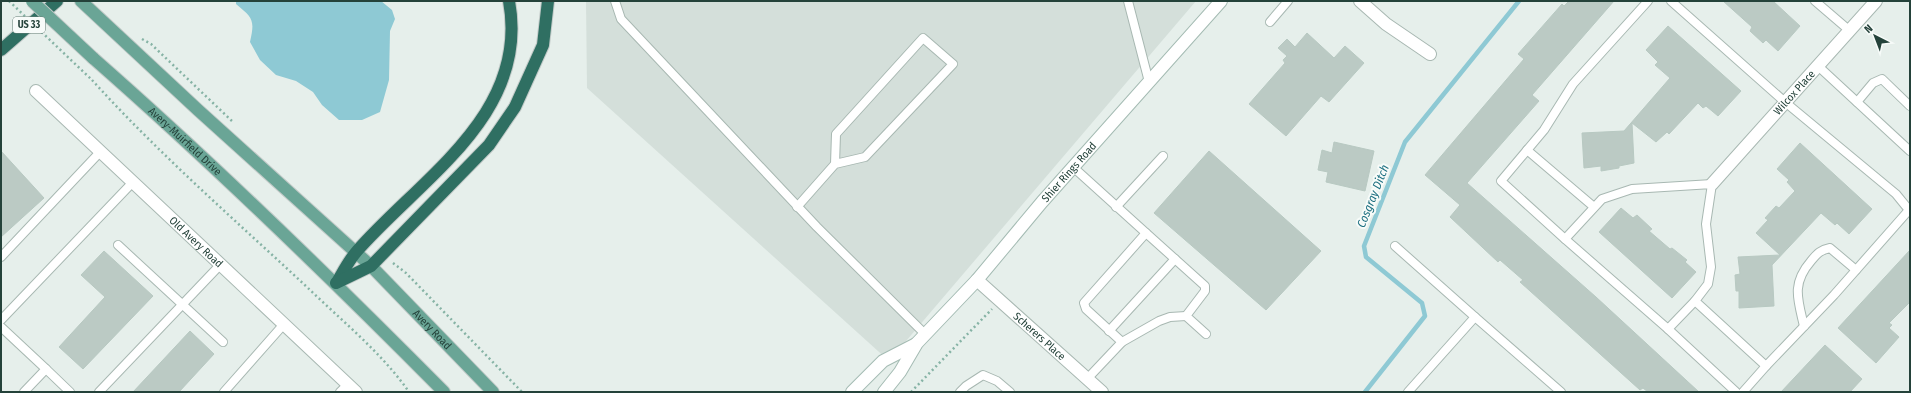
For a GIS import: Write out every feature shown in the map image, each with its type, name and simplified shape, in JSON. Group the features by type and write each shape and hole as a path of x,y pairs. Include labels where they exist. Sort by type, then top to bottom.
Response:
{"highway":[{"name":"US 33","path":"1,50 57,1"},
{"path":"336,283 356,252 442,168 472,133 496,97 506,68 511,39 511,11 509,1"},
{"path":"336,283 371,266 489,145 515,107 543,45 548,1"}],"main road":[{"name":"Avery-Muirfield Drive","path":"32,1 93,58 175,130 336,283"},
{"path":"82,1 371,266"},
{"name":"Avery Road","path":"371,266 493,392"},
{"path":"336,283 444,392"}],"street":[{"name":"Shier Rings Road","path":"884,392 900,372 921,339 977,280 1073,167 1221,1"},
{"path":"1360,1 1386,24 1430,54"},
{"name":"Wilcox Place","path":"1712,184 1876,1"},
{"name":"Old Avery Road","path":"36,90 284,324 348,389"},
{"name":"Scherers Place","path":"977,280 1102,392"},
{"name":"Shier Rings Road","path":"852,392 883,362 921,339"}],"lane":[{"path":"615,1 622,19 921,339"},
{"path":"1128,1 1149,82"},
{"path":"1270,22 1288,1"},
{"path":"1648,1 1573,84 1544,130 1501,181 1668,329 1736,392"},
{"path":"1671,1 1785,102 1896,194 1909,210 1856,270 1743,392"},
{"path":"1815,1 1850,31"},
{"path":"797,207 835,164 865,157 953,64 923,38 836,134 835,164"},
{"path":"1818,66 1910,151"},
{"path":"1857,102 1873,83 1882,79 1910,106"},
{"path":"1527,150 1594,207"},
{"path":"1,257 101,152"},
{"path":"1116,207 1163,156"},
{"path":"1073,167 1204,286 1205,291 1186,316"},
{"path":"1,320 133,182"},
{"path":"1565,239 1602,199 1632,189 1712,184 1706,224 1711,267 1708,284 1695,301 1668,329"},
{"path":"1122,342 1086,309 1084,303 1146,233"},
{"path":"118,245 223,342"},
{"path":"1395,246 1561,392"},
{"path":"1804,326 1798,301 1798,281 1806,267 1821,250 1830,248 1856,270"},
{"path":"1110,331 1175,259"},
{"path":"99,392 221,264"},
{"path":"1695,301 1766,366"},
{"path":"1088,379 1122,342 1159,321 1170,317 1186,316 1206,334"},
{"path":"1408,392 1475,317"},
{"path":"224,392 284,324"},
{"path":"1,327 70,392"},
{"path":"24,392 46,369"},
{"path":"960,392 966,386 983,375 997,381 1010,392"}],"path":[{"path":"9,1 92,80 118,108 183,172 358,336 397,375 409,392"},
{"path":"911,392 1000,301"}],"shaded area":[{"path":"586,1 1196,1 889,361 587,88"}],"water":[{"path":"236,1 381,1 392,10 395,19 390,31 389,80 380,112 362,120 339,120 322,105 313,92 296,81 276,75 260,60 250,42 252,29 251,20 249,16 236,4"}],"building":[{"path":"1569,1 1614,1 1532,95 1539,101 1467,183 1596,297 1699,392 1648,392 1643,388 1640,390 1520,282 1523,280 1500,260 1498,262 1450,217 1460,205 1425,175 1524,59 1518,54 1562,4 1564,6"},
{"path":"1723,1 1773,1 1800,26 1778,51 1766,40 1763,43 1750,31 1752,27"},
{"path":"1668,26 1741,91 1718,116 1706,106 1703,108 1698,103 1669,134 1667,132 1656,142 1632,123 1634,163 1619,166 1619,168 1601,171 1601,166 1584,168 1582,133 1624,131 1670,78 1655,65 1658,62 1646,50"},
{"path":"1307,33 1334,58 1345,46 1364,63 1329,102 1321,96 1286,136 1249,104 1285,63 1283,60 1287,56 1278,48 1287,39 1295,47"},
{"path":"1334,142 1374,151 1365,191 1326,182 1328,172 1318,170 1322,150 1332,153"},
{"path":"1800,143 1872,209 1849,234 1837,223 1835,225 1821,213 1772,265 1774,306 1739,308 1739,291 1736,291 1735,275 1740,274 1738,257 1780,255 1756,233 1768,220 1765,218 1776,206 1779,208 1795,191 1787,182 1789,180 1777,169"},
{"path":"1,151 44,198 1,237"},
{"path":"1209,151 1321,251 1266,310 1154,213"},
{"path":"1621,208 1633,218 1637,215 1652,229 1649,231 1670,249 1672,248 1687,260 1685,262 1696,272 1672,298 1599,232"},
{"path":"1910,250 1910,302 1889,323 1892,325 1889,328 1899,337 1876,363 1838,328"},
{"path":"104,251 153,296 83,369 59,347 105,297 81,275"},
{"path":"190,331 214,354 179,392 133,392"},
{"path":"1825,345 1862,379 1850,392 1781,392"}],"waterway":[{"name":"Cosgray Ditch","path":"1365,392 1425,316 1422,303 1366,257 1364,246 1405,142 1519,1"}]}
